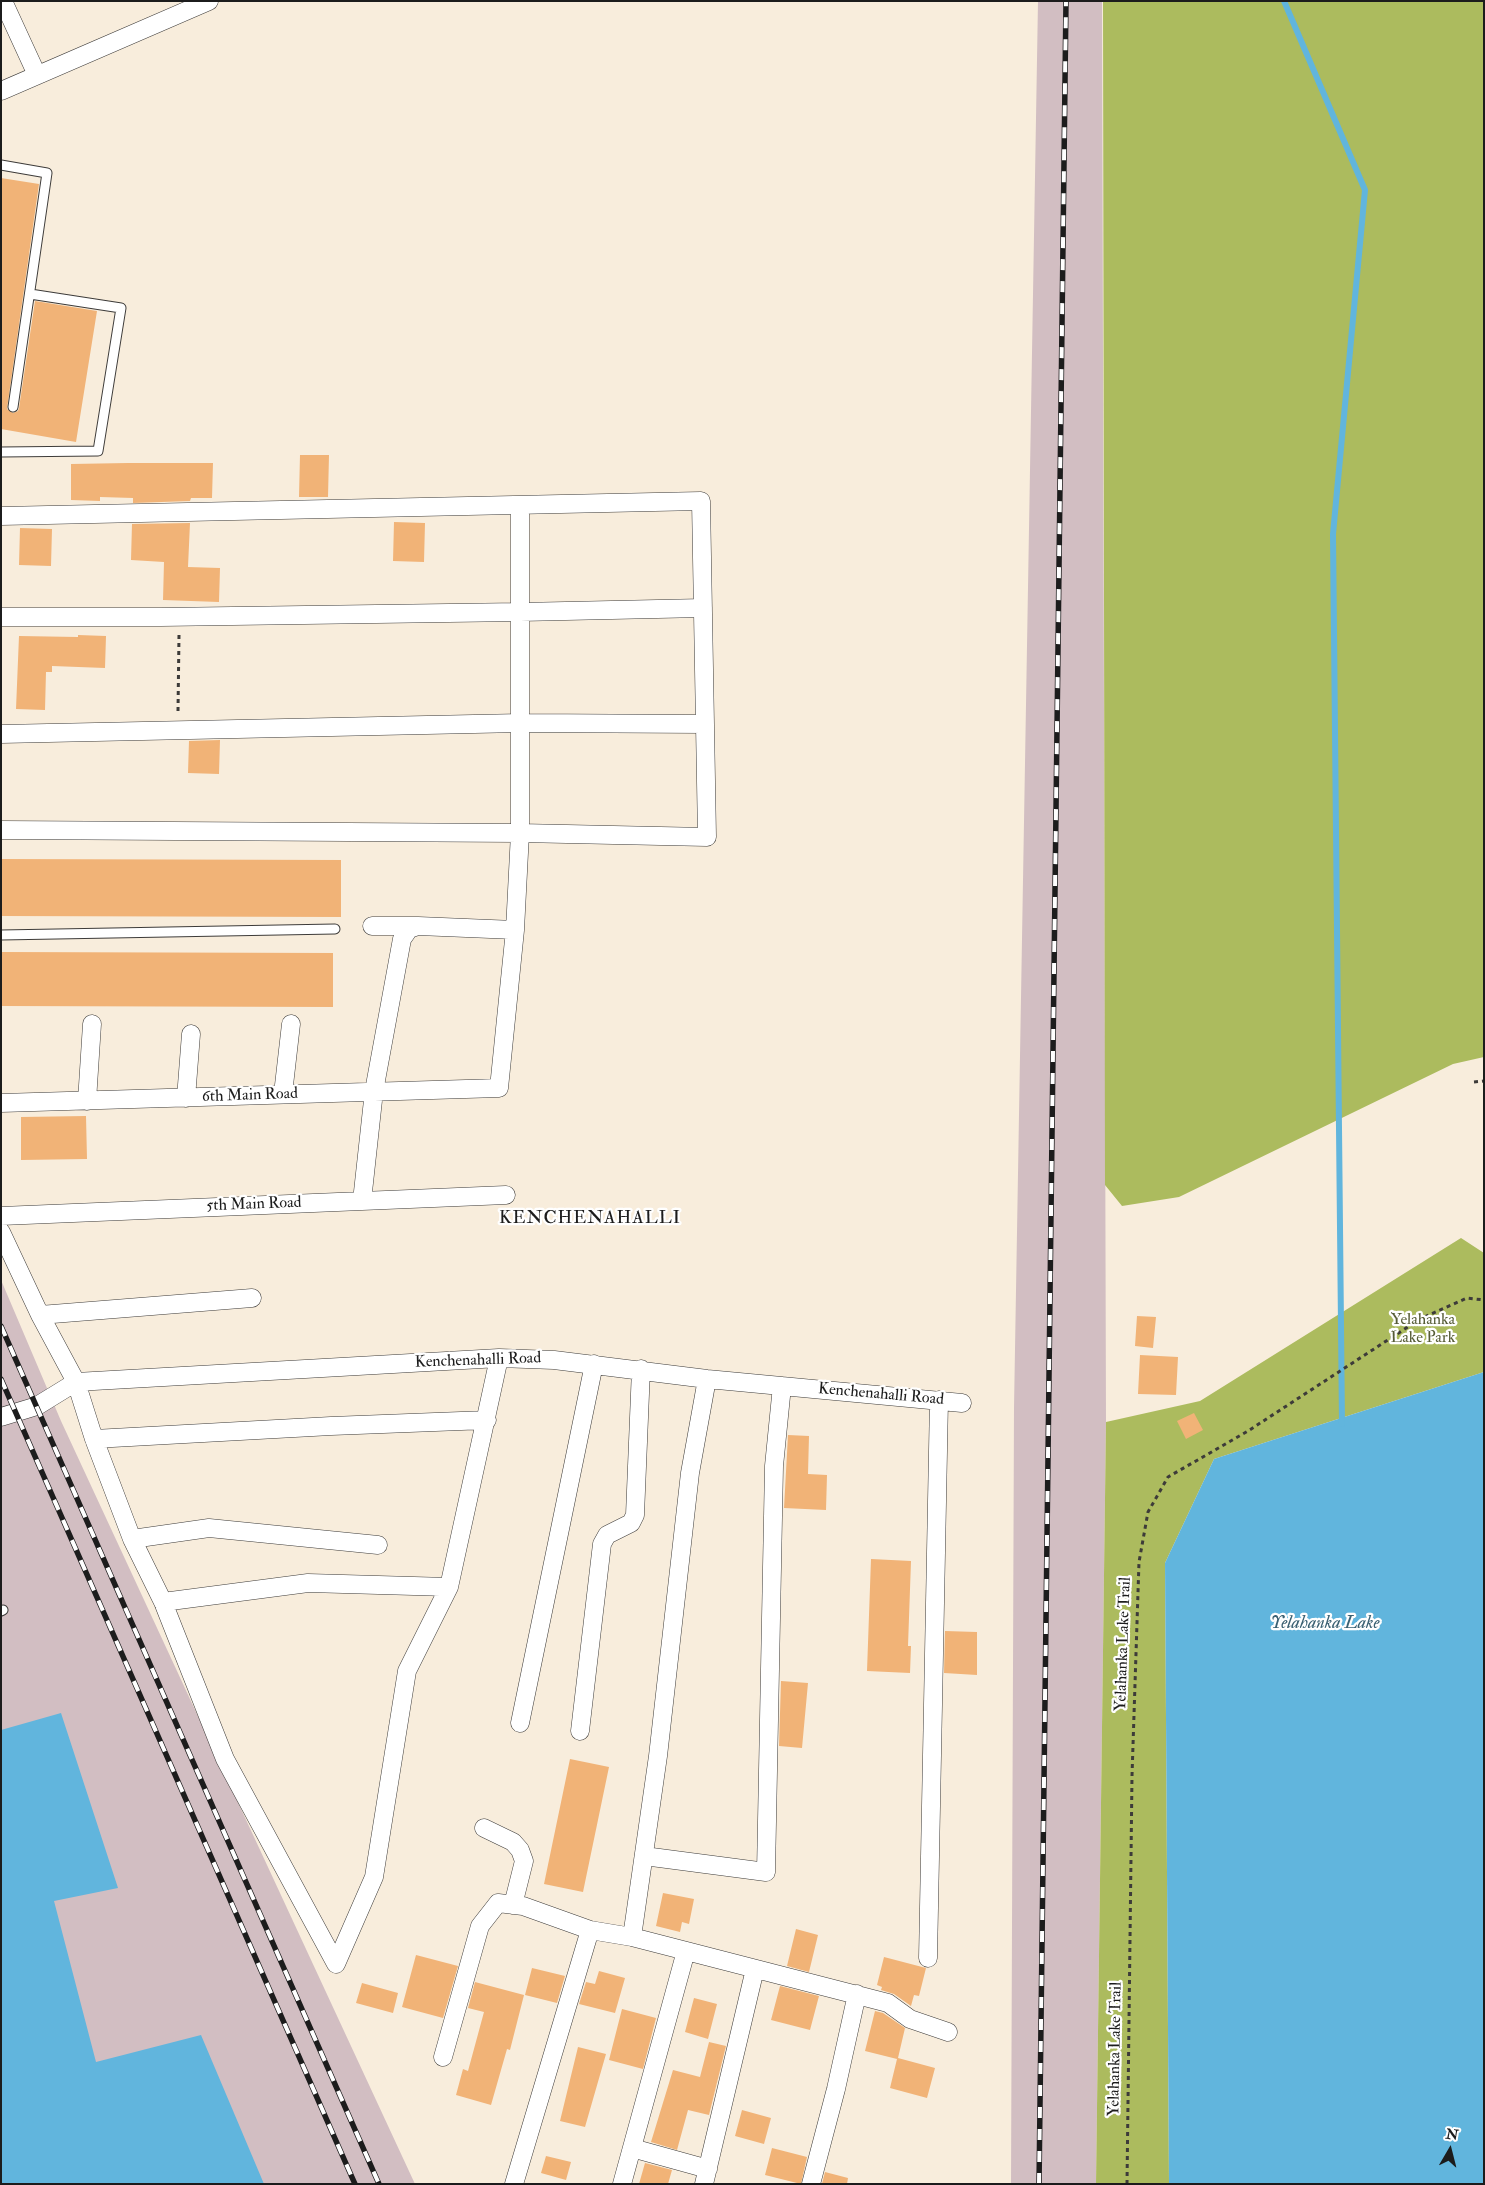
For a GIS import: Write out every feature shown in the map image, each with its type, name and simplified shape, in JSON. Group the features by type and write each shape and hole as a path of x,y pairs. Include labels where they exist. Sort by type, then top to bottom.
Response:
{"street":[{"path":"4,1 37,75"},
{"path":"1,91 209,1"},
{"path":"1,516 701,502 707,837 520,833 1,830"},
{"path":"372,926 516,930 520,833 520,505"},
{"path":"1,617 179,617 703,608"},
{"path":"1,734 521,723 705,724"},
{"path":"362,1201 374,1091 402,939 409,929 418,926"},
{"name":"6th Main Road","path":"1,1103 499,1088 516,930"},
{"path":"87,1101 92,1024"},
{"path":"283,1094 291,1024"},
{"path":"186,1098 191,1034"},
{"name":"5th Main Road","path":"1,1216 506,1195"},
{"path":"1,1232 40,1316 76,1382 94,1439 132,1539 163,1602 225,1759 336,1964 374,1877 407,1671 449,1587 487,1420 499,1358"},
{"path":"40,1316 252,1298"},
{"name":"Kenchenahalli Road","path":"1,1418 37,1406 76,1382 499,1358 554,1360 641,1369 707,1379 962,1403"},
{"path":"520,1723 594,1364"},
{"path":"580,1732 602,1544 607,1535 631,1523 635,1515 641,1369"},
{"path":"632,1937 658,1756 690,1473 707,1379"},
{"path":"644,1856 766,1872 774,1466 782,1386"},
{"path":"928,1958 939,1400"},
{"path":"94,1439 331,1426 487,1420"},
{"path":"132,1539 209,1528 378,1545"},
{"path":"163,1602 308,1583 449,1587"},
{"path":"484,1828 513,1842 520,1850 524,1861 513,1905"},
{"path":"443,2057 480,1926 498,1903 523,1906 590,1930 632,1937 857,1994 888,2003 910,2019 948,2032"},
{"path":"514,2184 590,1930"},
{"path":"622,2184 686,1951"},
{"path":"632,2148 706,2176 754,1969"},
{"path":"811,2184 836,2089 857,1994"}],"lane":[{"path":"1,165 47,173 13,407"},
{"path":"1,452 98,451 120,308 30,294"},
{"path":"1,935 335,929"}],"path":[{"path":"178,731 179,617"},
{"path":"1474,1082 1484,1081"},
{"name":"Yelahanka Lake Trail","path":"1128,2184 1132,1767 1139,1562 1148,1512 1168,1477 1248,1431 1420,1319 1466,1298 1484,1300"}],"shaded area":[{"path":"1038,1 1102,1 1106,1422 1096,2184 1011,2184 1014,1407"},
{"path":"1,1280 61,1421 415,2184 1,2184"}],"green space":[{"path":"1103,1 1484,1 1484,1057 1453,1064 1179,1197 1122,1206 1105,1185"},
{"name":"Yelahanka Lake Park","path":"1461,1238 1484,1253 1484,1372 1214,1459 1165,1563 1169,2184 1096,2184 1106,1422 1200,1401"}],"water":[{"name":"Yelahanka Lake","path":"1484,1372 1484,2184 1169,2184 1165,1563 1214,1459"},
{"path":"61,1713 118,1888 54,1901 96,2062 201,2035 264,2184 1,2184 1,1730"}],"building":[{"path":"1,178 39,184 7,409 13,413 18,411 19,408 35,301 97,311 76,442 1,429"},
{"path":"300,455 329,455 328,497 299,497"},
{"path":"213,463 212,498 191,498 190,501 133,503 133,498 100,497 100,501 71,500 71,464"},
{"path":"394,522 425,523 424,562 393,561"},
{"path":"190,523 188,567 220,568 219,602 163,600 164,562 131,560 132,524"},
{"path":"20,528 52,529 51,566 19,565"},
{"path":"78,635 106,636 105,668 52,666 52,672 46,672 45,710 16,709 19,636 78,637"},
{"path":"220,740 219,774 188,773 189,741"},
{"path":"1,859 341,860 341,917 1,916"},
{"path":"1,952 333,953 333,1007 1,1006"},
{"path":"86,1116 87,1159 21,1160 21,1117"},
{"path":"1137,1316 1156,1317 1153,1348 1135,1346"},
{"path":"1140,1355 1178,1357 1176,1395 1138,1394"},
{"path":"1194,1413 1203,1430 1186,1439 1177,1421"},
{"path":"788,1435 809,1436 808,1474 827,1475 826,1510 784,1508"},
{"path":"871,1559 911,1561 908,1646 911,1646 910,1673 867,1671"},
{"path":"945,1631 977,1632 977,1675 944,1673"},
{"path":"781,1681 808,1683 802,1748 779,1746"},
{"path":"570,1759 609,1767 583,1892 544,1884"},
{"path":"663,1893 694,1899 689,1924 682,1922 680,1932 656,1926"},
{"path":"796,1929 818,1935 809,1972 787,1966"},
{"path":"416,1955 458,1966 443,2018 402,2007"},
{"path":"884,1957 926,1968 919,1996 914,1995 911,2006 894,1994 881,1990 882,1987 877,1985"},
{"path":"532,1968 565,1976 557,2003 525,1995"},
{"path":"599,1971 625,1978 615,2013 579,2004 586,1982 595,1984"},
{"path":"475,1982 524,1995 510,2050 507,2049 491,2105 456,2095 463,2069 468,2071 484,2012 468,2008"},
{"path":"362,1983 398,1993 393,2013 356,2003"},
{"path":"780,1986 819,1996 810,2030 771,2020"},
{"path":"694,1998 717,2004 708,2039 685,2032"},
{"path":"622,2009 656,2018 643,2069 609,2060"},
{"path":"875,2011 883,2013 905,2028 898,2058 935,2068 927,2098 890,2088 897,2059 865,2051"},
{"path":"709,2042 726,2046 709,2115 688,2110 677,2150 651,2142 673,2070 700,2077"},
{"path":"578,2047 606,2054 585,2127 560,2121"},
{"path":"742,2110 771,2118 764,2144 735,2136"},
{"path":"772,2148 807,2157 801,2184 765,2175"},
{"path":"546,2156 571,2162 566,2180 541,2173"},
{"path":"645,2163 672,2170 668,2184 639,2184"},
{"path":"825,2172 848,2178 847,2184 822,2184"}],"waterway":[{"path":"1284,1 1365,190 1333,534 1342,1424"}],"railway":[{"path":"1039,2184 1066,1"},
{"path":"1,1326 379,2184"},
{"path":"1,1379 355,2184"}],"district":[{"name":"KENCHENAHALLI","path":"590,1219"}]}
